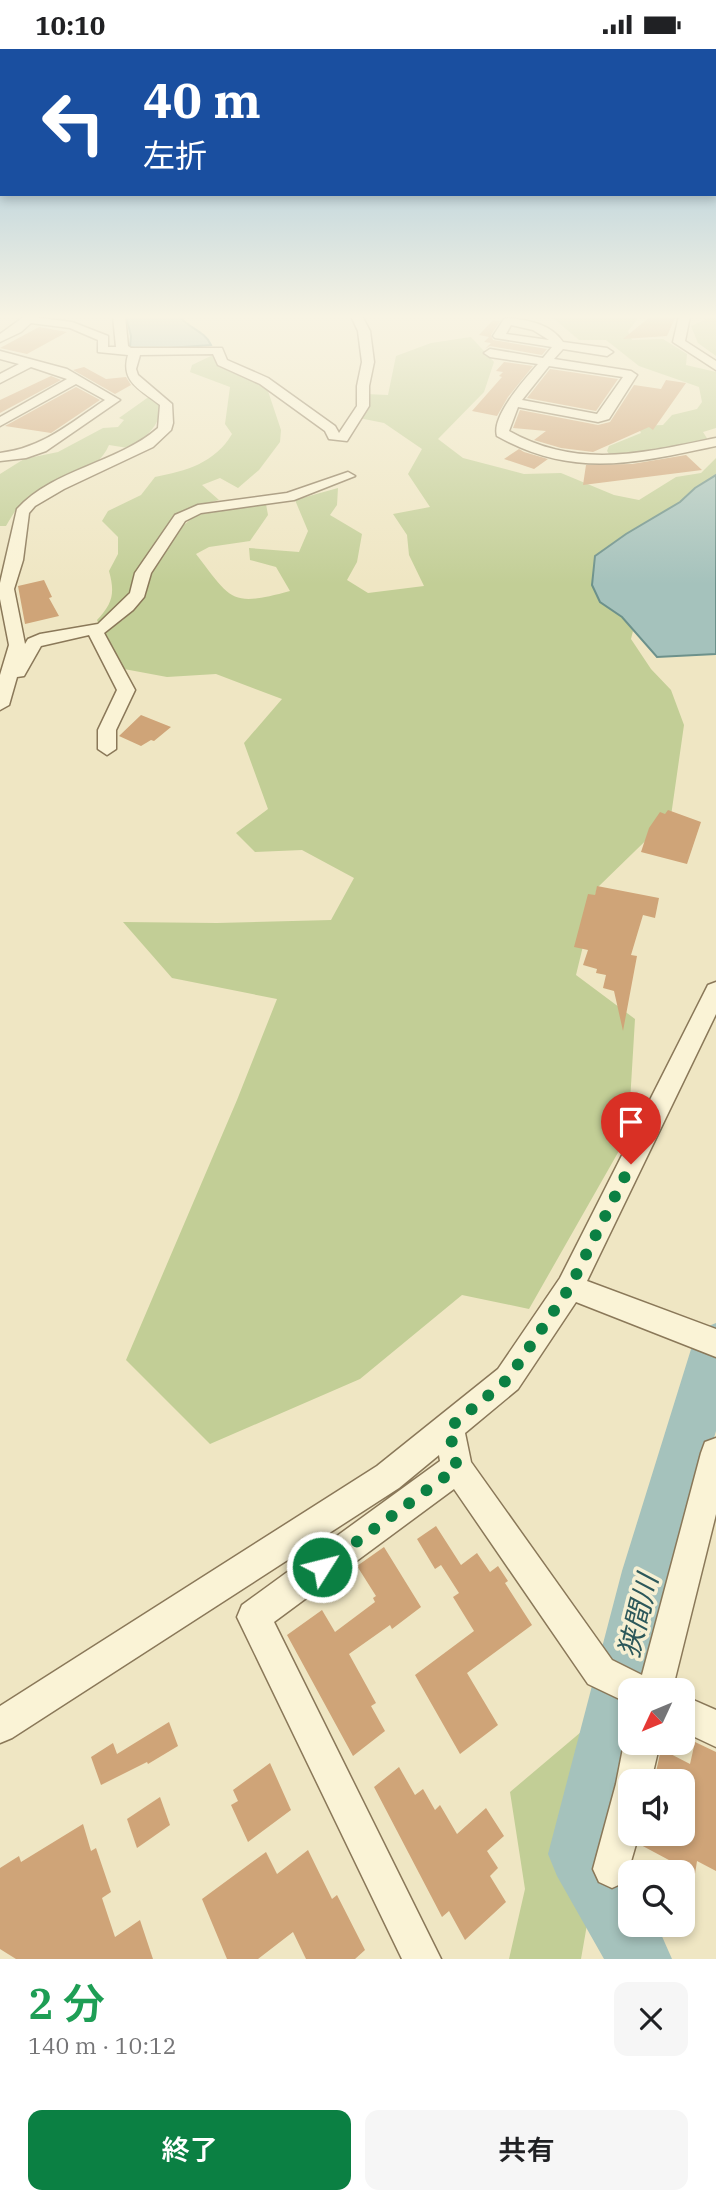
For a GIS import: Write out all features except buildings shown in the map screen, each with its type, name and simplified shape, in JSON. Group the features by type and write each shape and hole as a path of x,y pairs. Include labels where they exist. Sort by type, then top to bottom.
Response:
{"street":[{"path":"0,422 30,405"},
{"path":"0,457 26,454 41,448 106,405"},
{"path":"0,705 10,678 17,634 6,589 15,560 22,512 30,503 58,486 148,444 164,430 167,423 166,405"},
{"path":"297,405 330,429 334,436 342,438 363,405"},
{"path":"514,405 502,423 502,433 516,442 557,457 591,462 618,461 716,442"},
{"path":"527,405 598,418 604,416 611,405"},
{"path":"507,415 598,431"},
{"path":"10,678 22,670 34,643 47,638 103,628 127,607 138,594 142,573 180,518 198,509 289,497 348,476"},
{"path":"94,630 122,678 126,690 107,730 107,749"},
{"path":"0,1726 388,1477 508,1379 570,1287 716,991"},
{"path":"570,1287 716,1343"},
{"path":"449,1428 457,1468 600,1672 618,1681"},
{"path":"658,1678 716,1453"},
{"path":"422,1959 254,1617 457,1468"},
{"path":"695,1718 716,1728"},
{"path":"612,1869 618,1844"}],"green space":[{"path":"137,405 160,407 157,421 146,436 128,448 109,445 103,455 86,470 31,495 20,505 6,526 0,526 0,474 24,459 58,452 103,428 118,427 124,420 119,418"},
{"path":"228,405 273,405 281,430 280,442 259,470 238,488 220,478 202,485 219,500 194,507 133,590 100,627 97,620 111,597 109,571 118,554 118,537 102,521 108,511 141,495 155,477 178,472 208,459 232,434 225,424"},
{"path":"362,405 471,405 438,439 463,458 524,474 561,473 614,495 639,500 676,477 701,473 716,458 716,475 695,488 680,502 626,534 595,557 592,585 600,602 622,617 633,631 631,639 651,669 671,690 684,725 671,816 597,888 576,975 635,1019 628,1135 529,1309 462,1295 360,1379 210,1444 126,1360 277,999 172,978 123,922 331,920 354,878 302,850 255,852 236,833 268,809 244,743 282,699 216,674 167,677 124,669 102,633 123,620 146,595 151,571 180,528 196,515 266,504 268,515 250,541 209,547 196,554 226,591 234,596 255,599 290,591 276,567 250,560 249,548 299,552 308,531 295,500 338,488 337,505 330,515 362,534 357,562 347,580 368,593 424,586 409,555 407,535 393,514 430,507 408,474 422,449 384,423 359,418"},
{"path":"700,405 716,405 716,428 703,432 708,440 612,458 607,451 609,446 641,433 638,426 663,425 672,415 697,409"},
{"path":"594,1721 618,1734 581,1959 509,1959 525,1889 510,1792"}],"water":[{"path":"716,475 716,654 657,657 622,617 600,602 592,585 595,556 680,502 695,488"}],"waterway":[{"name":"狭間川","path":"639,1959 579,1854 649,1571 716,1346"}],"route":[{"path":"322,1567 457,1468 449,1428 508,1379 570,1287 631,1164"}]}
